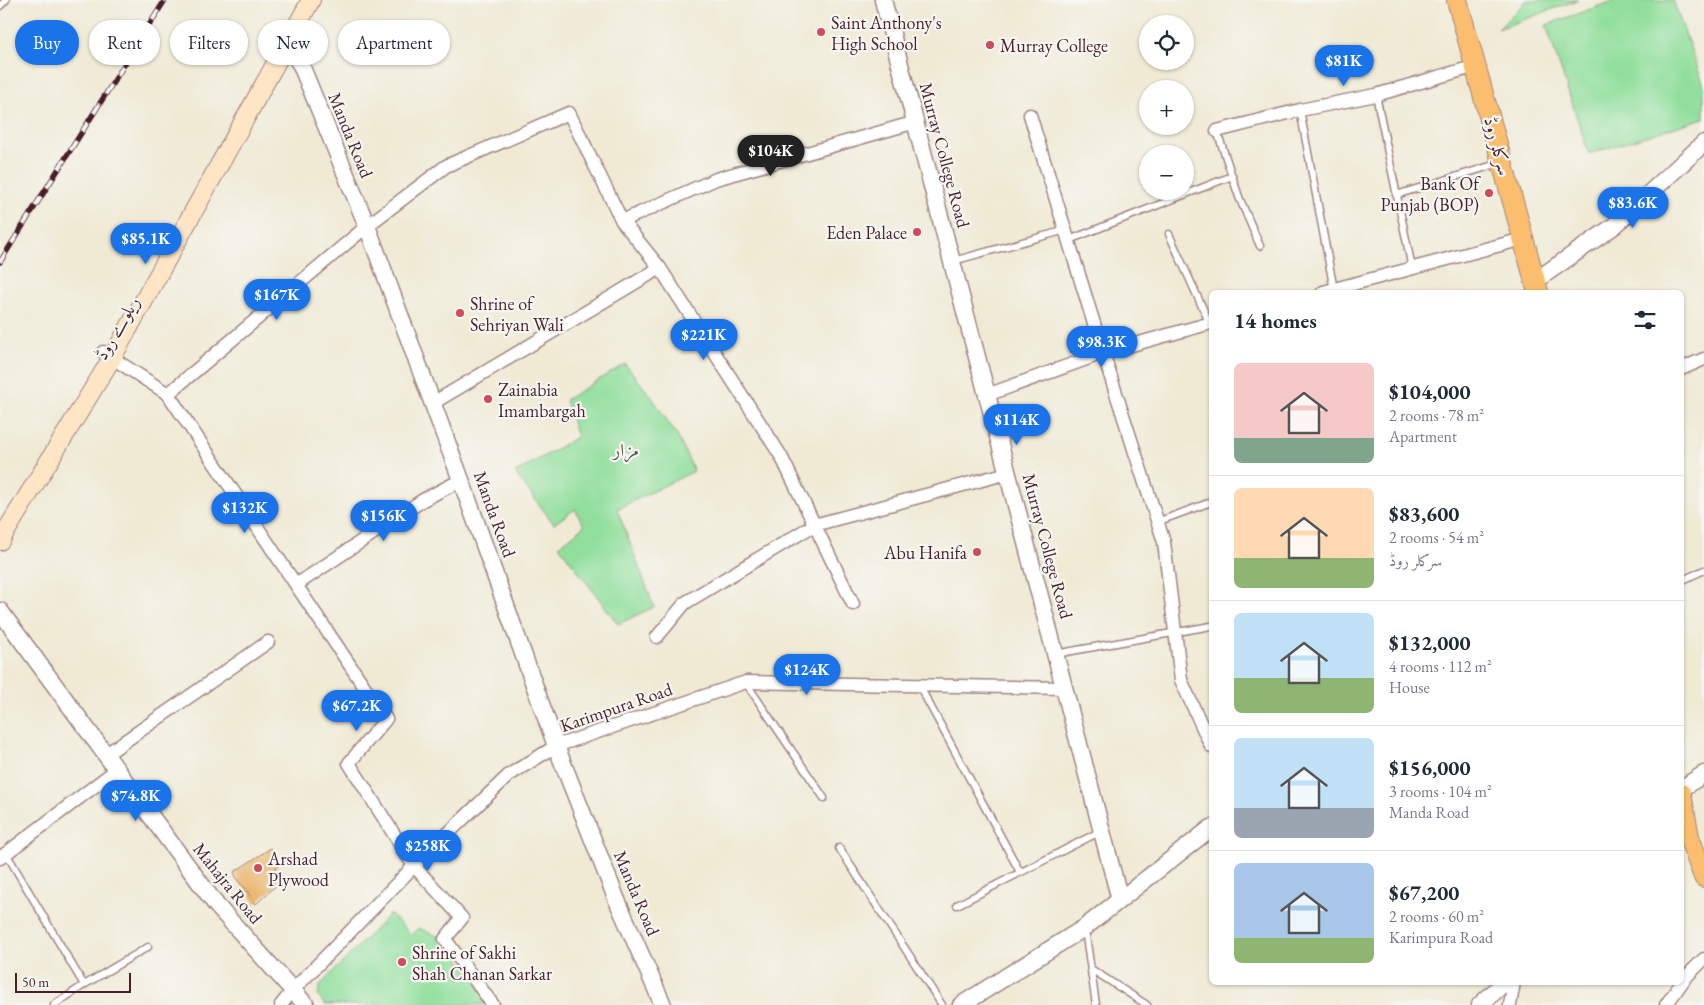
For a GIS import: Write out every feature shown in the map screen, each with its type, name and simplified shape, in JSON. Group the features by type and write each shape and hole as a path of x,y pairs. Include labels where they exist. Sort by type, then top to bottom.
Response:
{"main road":[{"name":"ریلوے روڈ","path":"298,20 309,0"},
{"name":"سرکلر روڈ","path":"1461,2 1476,66 1537,287"},
{"name":"ریلوے روڈ","path":"0,525 108,355 272,65"},
{"path":"0,541 108,355"},
{"path":"1685,840 1704,877"}],"street":[{"name":"Murray College Road","path":"884,0 1120,900"},
{"name":"Manda Road","path":"301,65 367,226 461,480 556,746 616,898 663,1005"},
{"path":"1218,131 1300,110 1376,95 1476,66"},
{"path":"168,394 367,226 446,166 569,113 622,221 660,268 781,456 853,604"},
{"path":"1030,115 1103,353 1164,542 1181,680 1209,742"},
{"path":"622,221 716,179 916,122"},
{"path":"1537,287 1614,226 1704,143"},
{"path":"1337,290 1523,239"},
{"path":"433,403 660,268"},
{"path":"987,395 1103,353 1209,326"},
{"path":"108,355 168,394 386,719 349,763 414,866 462,918 445,939 493,1005"},
{"path":"1684,368 1704,359"},
{"path":"657,636 685,603 814,526 1008,473"},
{"path":"296,585 423,500 461,480"},
{"name":"Mahajra Road","path":"0,611 104,755 217,906 306,1005"},
{"path":"104,755 268,642"},
{"name":"Karimpura Road","path":"281,1005 293,990 414,866 509,775 556,746 746,682 1064,688"},
{"path":"3,856 116,770"},
{"path":"1684,787 1704,774"},
{"path":"961,1005 1084,928 1209,830"},
{"path":"1684,979 1704,959"},
{"path":"1480,1005 1502,985"},
{"path":"1510,1005 1513,985"},
{"path":"1666,1005 1680,985"}],"lane":[{"path":"0,6 6,0"},
{"path":"1376,95 1412,268"},
{"path":"1300,110 1330,290"},
{"path":"1218,131 1232,176 1260,246"},
{"path":"1396,195 1502,162"},
{"path":"952,262 1067,235 1232,176"},
{"path":"1169,234 1209,321"},
{"path":"1157,522 1209,503"},
{"path":"1684,580 1704,570"},
{"path":"1056,654 1209,626"},
{"path":"746,682 824,798"},
{"path":"918,684 1020,872"},
{"path":"957,905 1102,831"},
{"path":"839,848 942,1005"},
{"path":"3,856 84,985"},
{"path":"1084,928 1096,1005"},
{"path":"54,1005 148,947"},
{"path":"1091,969 1147,1005"}],"green space":[{"path":"1527,0 1578,0 1498,29"},
{"path":"1616,0 1673,0 1704,86 1704,118 1589,154 1546,25"},
{"name":"مزار","path":"625,364 651,396 678,437 694,471 617,509 654,607 618,624 559,546 584,526 575,509 554,524 515,473 577,437 565,400"},
{"name":"Shrine of Sakhi Shah Chanan Sarkar","path":"390,914 412,935 418,928 445,939 493,1005 325,1005 318,996 320,985"}],"building":[{"path":"271,848 278,866 274,869 280,882 256,904 238,881 234,872"}],"railway":[{"path":"0,262 165,0"}],"place":[{"name":"Saint Anthony's High School","path":"821,32"},
{"name":"Murray College","path":"990,45"},
{"name":"Bank Of Punjab (BOP)","path":"1489,193"},
{"name":"Eden Palace","path":"917,232"},
{"name":"Shrine of Sehriyan Wali","path":"460,313"},
{"name":"Zainabia Imambargah","path":"488,399"},
{"name":"Abu Hanifa","path":"977,552"},
{"name":"Arshad Plywood","path":"258,868"},
{"name":"Shrine of Sakhi Shah Chanan Sarkar","path":"402,962"}]}
